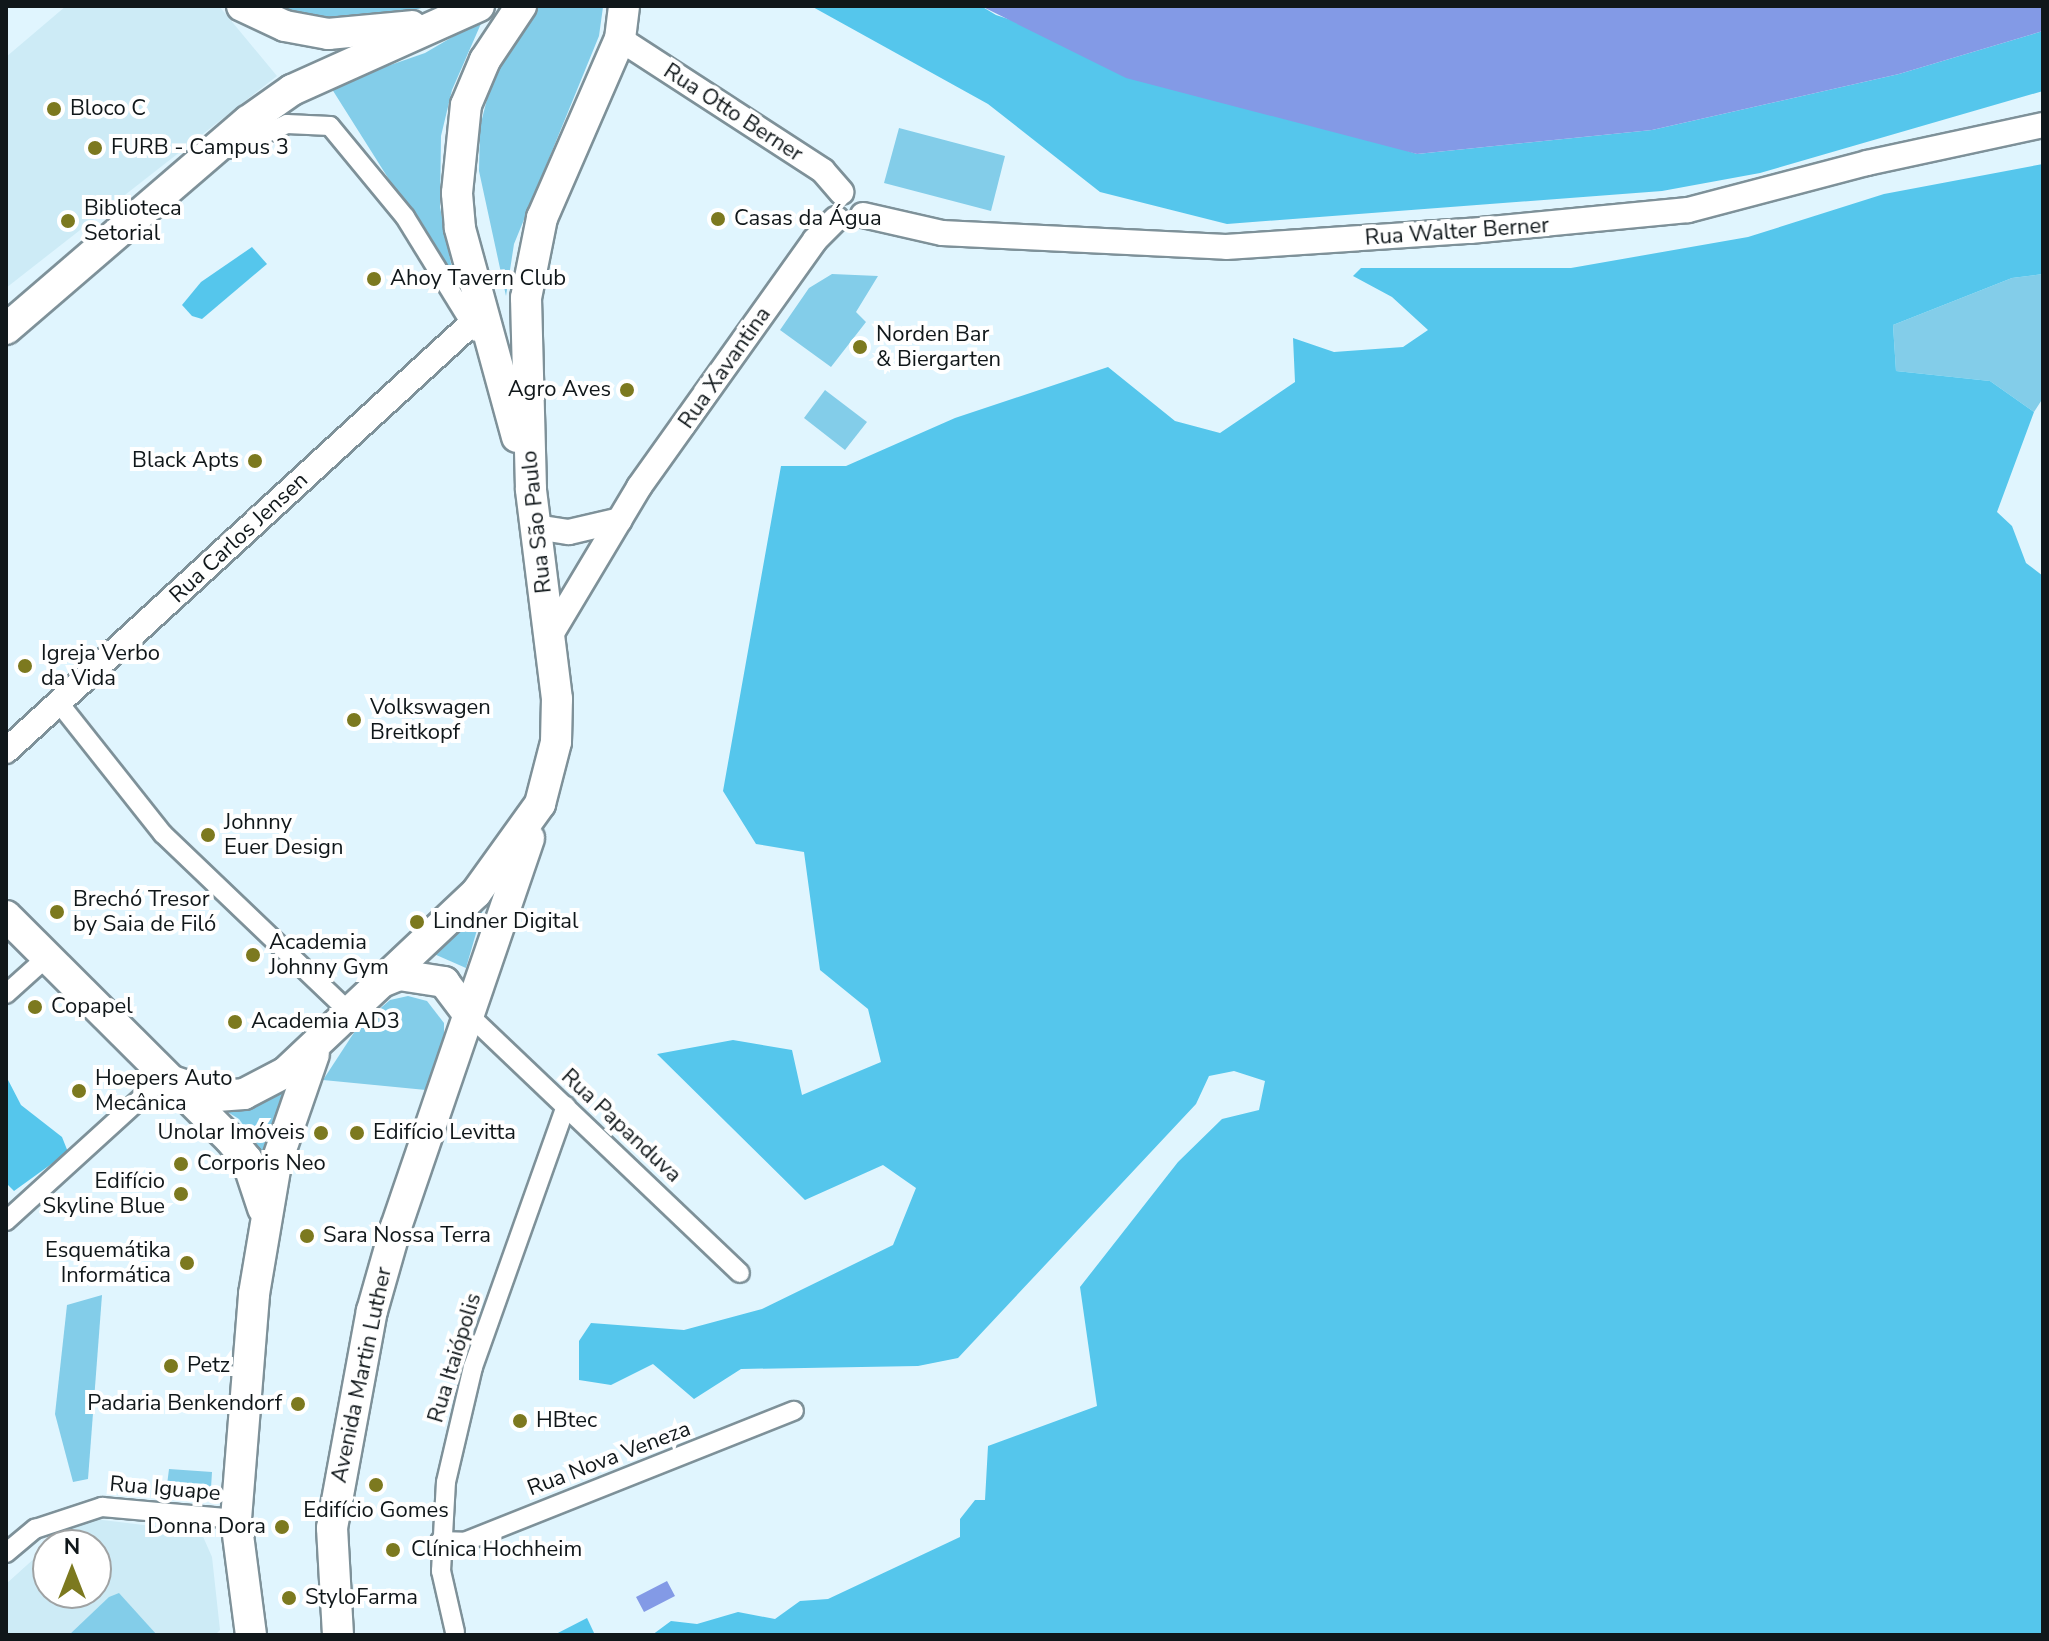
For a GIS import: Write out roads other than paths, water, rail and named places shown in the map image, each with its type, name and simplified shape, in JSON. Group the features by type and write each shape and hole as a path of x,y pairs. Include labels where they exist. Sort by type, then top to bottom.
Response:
{"main road":[{"path":"242,6 285,26 355,35 406,28 476,6"},
{"path":"6,329 185,175 292,90 476,6"},
{"path":"521,6 476,82 458,153 460,228 531,489"},
{"name":"Rua São Paulo","path":"163,1078 192,1091 244,1094 286,1072 318,1045 372,986 476,893 540,804 556,742 550,636 531,489 523,339 531,260 551,194 620,39 624,6"},
{"name":"Avenida Martin Luther","path":"338,1635 332,1528 372,1311 540,804"},
{"path":"6,916 163,1078"},
{"name":"Rua São Paulo","path":"372,986 399,975 421,975 444,982 469,1015"},
{"name":"Rua São Paulo","path":"251,1635 236,1519 264,1212 293,1101 318,1045"},
{"name":"Rua São Paulo","path":"163,1078 247,1160 264,1212"}],"street":[{"name":"Rua Otto Berner","path":"620,39 823,171 841,192"},
{"path":"185,175 287,124 330,126 405,217 493,358"},
{"name":"Rua Walter Berner","path":"863,215 942,233 1226,247 1484,230 1688,210 1867,163 2043,125"},
{"path":"841,192 860,195 863,215 852,223 836,219 832,201 841,192"},
{"name":"Rua Xavantina","path":"550,636 620,520 815,240 836,219"},
{"name":"Rua Carlos Jensen","path":"6,751 471,324"},
{"path":"536,527 569,532 620,520"},
{"path":"59,703 163,834 347,1010"},
{"path":"6,994 46,958"},
{"name":"Rua Papanduva","path":"469,1015 740,1273"},
{"path":"6,1221 163,1078"},
{"name":"Rua Itaiópolis","path":"455,1632 444,1598 440,1541 446,1482 473,1367 566,1106"},
{"name":"Rua Nova Veneza","path":"440,1541 464,1542 794,1411"},
{"name":"Rua Iguape","path":"6,1553 35,1529 102,1507 236,1519"}],"place":[{"name":"Bloco C","path":"54,109"},
{"name":"FURB - Campus 3","path":"95,148"},
{"name":"Casas da Água","path":"718,219"},
{"name":"Biblioteca Setorial","path":"68,221"},
{"name":"Ahoy Tavern Club","path":"374,279"},
{"name":"Norden Bar & Biergarten","path":"860,347"},
{"name":"Agro Aves","path":"627,390"},
{"name":"Black Apts","path":"255,461"},
{"name":"Igreja Verbo da Vida","path":"25,666"},
{"name":"Volkswagen Breitkopf","path":"354,720"},
{"name":"Johnny Euer Design","path":"208,835"},
{"name":"Brechó Tresor by Saia de Filó","path":"57,912"},
{"name":"Lindner Digital","path":"417,922"},
{"name":"Academia Johnny Gym","path":"253,955"},
{"name":"Copapel","path":"35,1007"},
{"name":"Academia AD3","path":"235,1022"},
{"name":"Hoepers Auto Mecânica","path":"79,1091"},
{"name":"Unolar Imóveis","path":"321,1133"},
{"name":"Edifício Levitta","path":"357,1133"},
{"name":"Corporis Neo","path":"181,1164"},
{"name":"Edifício Skyline Blue","path":"181,1194"},
{"name":"Sara Nossa Terra","path":"307,1236"},
{"name":"Esquemátika Informática","path":"187,1263"},
{"name":"Petz","path":"171,1366"},
{"name":"Padaria Benkendorf","path":"298,1404"},
{"name":"HBtec","path":"520,1421"},
{"name":"Edifício Gomes","path":"376,1485"},
{"name":"Donna Dora","path":"282,1527"},
{"name":"Clínica Hochheim","path":"393,1550"},
{"name":"StyloFarma","path":"289,1598"}]}
